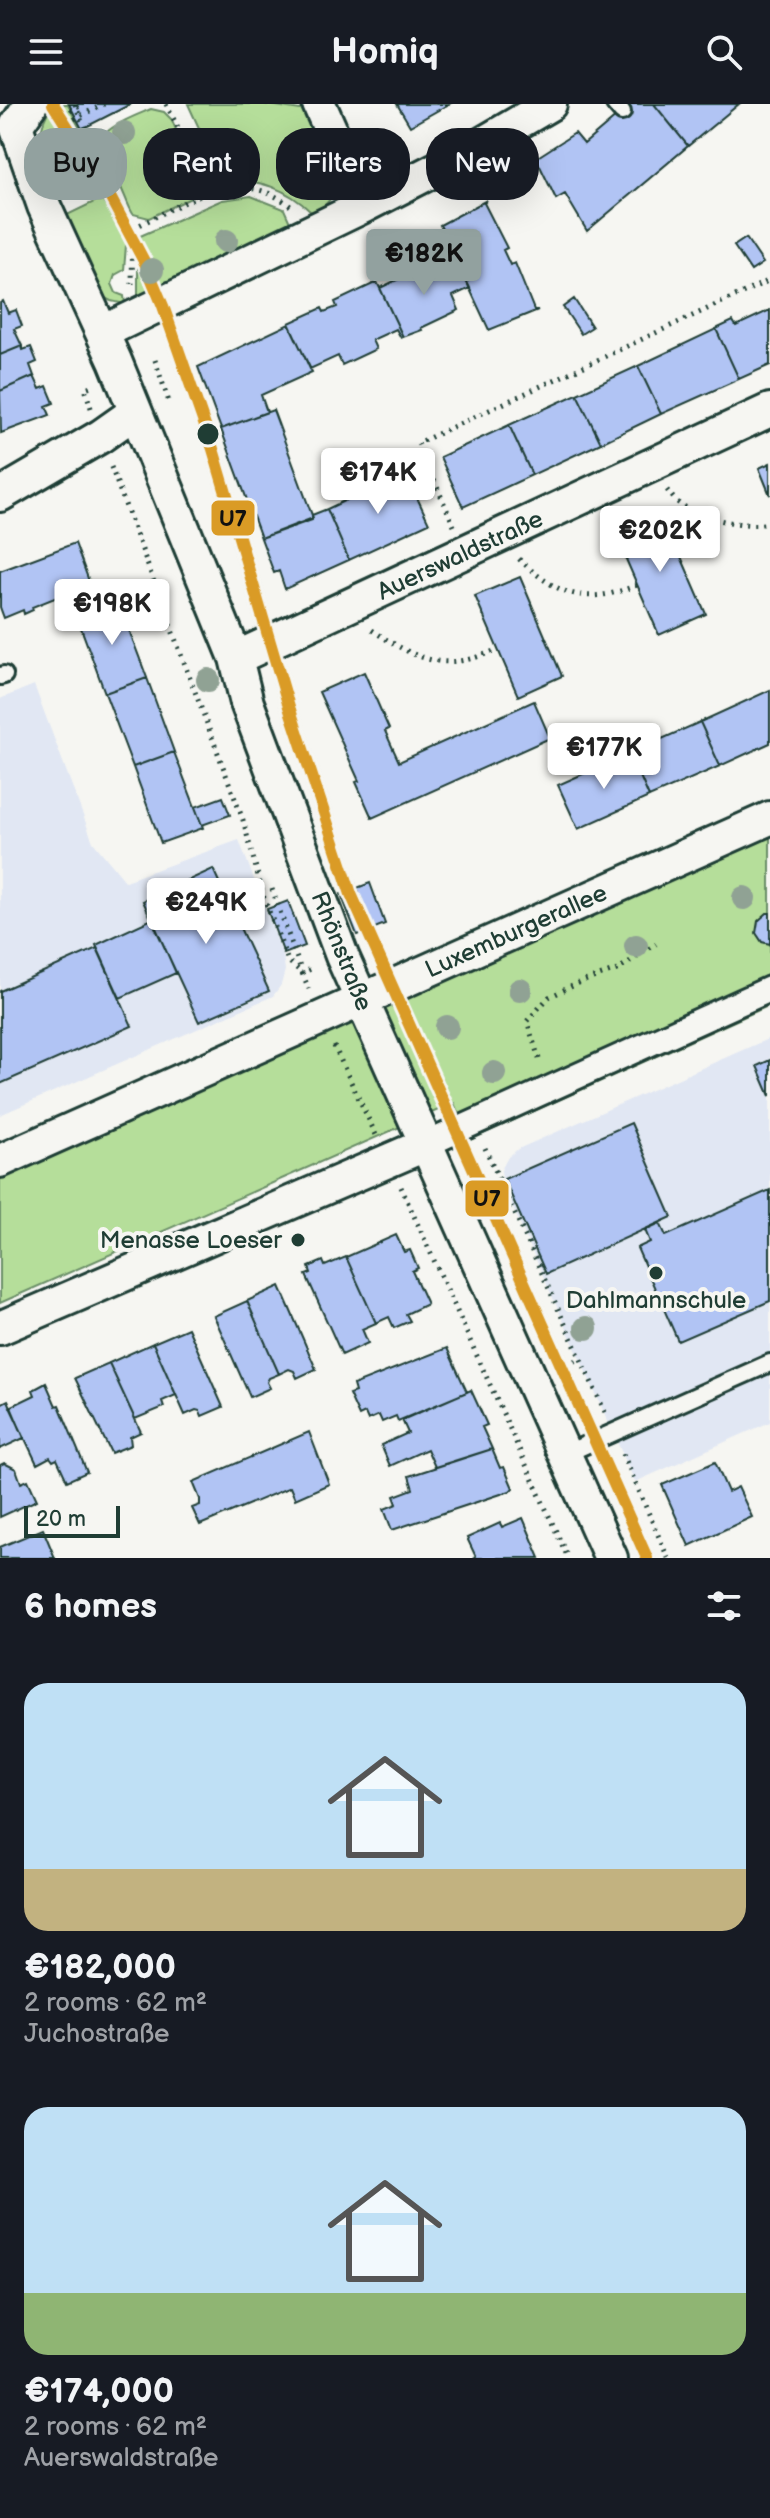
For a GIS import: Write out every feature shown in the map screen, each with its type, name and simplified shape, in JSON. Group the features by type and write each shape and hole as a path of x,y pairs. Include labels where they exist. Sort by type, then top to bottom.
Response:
{"street":[{"path":"319,104 364,206"},
{"path":"103,332 364,206 458,158 550,104"},
{"name":"Rhönstraße","path":"16,119 44,206 103,332 236,658 247,703 360,999 611,1558"},
{"name":"Auerswaldstraße","path":"236,658 770,410"},
{"path":"0,495 101,436 135,412"},
{"name":"Luxemburgerallee","path":"0,1161 770,818"},
{"path":"0,1328 427,1144 770,989"}],"lane":[{"path":"565,1454 770,1363"}],"path":[{"path":"75,104 84,128"},
{"path":"70,111 84,104"},
{"path":"74,119 104,104"},
{"path":"166,104 178,128"},
{"path":"260,190 276,195 294,209"},
{"path":"117,200 133,228 132,288"},
{"path":"133,228 194,200"},
{"path":"465,552 418,443 770,280"},
{"path":"107,455 243,820 264,898 283,949 288,961 302,973"},
{"path":"652,465 661,483 679,504 707,516 742,523 770,523"},
{"path":"504,534 519,559 553,588 576,595 611,595 637,585"},
{"path":"353,604 368,628 393,645 436,663 474,659 498,649"},
{"path":"275,675 291,721"},
{"path":"345,861 371,929"},
{"path":"272,889 308,988"},
{"path":"539,1059 527,1021 549,997 617,970 656,944"},
{"path":"302,973 324,963"},
{"path":"322,1019 375,1133"},
{"path":"413,1026 449,1109"},
{"path":"473,1122 668,1558"},
{"path":"398,1181 568,1558"}],"shaded area":[{"path":"34,685 93,842 125,881 239,840 283,955 285,970 281,985 273,996 0,1115 0,699"},
{"name":"Dahlmannschule","path":"770,1038 770,1422 635,1482 503,1186 501,1170 508,1157 518,1149"}],"green space":[{"path":"53,104 68,104 79,128 42,128"},
{"path":"188,104 264,104 306,111 314,128 276,128 276,189 260,183 260,128 199,128"},
{"path":"151,109 164,112 172,120 175,128 143,128 143,200 187,200 149,218 133,214 127,200 127,128 112,128"},
{"path":"222,200 260,200 284,209 292,227 138,299 138,237"},
{"path":"297,200 329,200 311,212"},
{"path":"102,201 127,233 124,270 115,275 112,284 116,293 124,296 125,304 101,296 68,220 67,215"},
{"path":"770,824 770,1005 470,1140 454,1103 0,1303 0,1178"}],"building":[{"path":"69,104 131,104 84,128"},
{"path":"397,104 449,104 410,126"},
{"path":"631,104 654,104 688,146 587,231 565,194 556,199 539,164 539,156 575,133 584,144"},
{"path":"654,104 739,104 688,146"},
{"path":"487,200 484,203 507,248 503,250 510,265 515,263 534,310 538,310 489,330 440,225"},
{"path":"746,238 763,263 751,271 734,246"},
{"path":"436,261 442,274 459,266 470,288 453,296 459,310 403,337 380,288"},
{"path":"377,282 403,337 396,329 372,340 376,349 342,365 338,356 310,369 289,323 322,308 324,312 337,307 335,302"},
{"path":"574,299 592,327 581,334 563,307"},
{"path":"3,301 8,313 16,310 22,326 14,329 22,346 0,355 0,303"},
{"path":"770,310 770,365 739,379 716,329 733,321 736,326"},
{"path":"289,324 312,372 261,395 267,412 221,429 198,367"},
{"path":"716,329 739,379 661,414 638,366"},
{"path":"22,346 23,350 31,347 37,362 30,365 34,376 0,391 0,355"},
{"path":"638,366 661,414 601,443 577,394"},
{"path":"34,376 40,389 47,386 54,403 46,406 50,415 1,433 0,391"},
{"path":"577,394 601,443 532,475 509,425"},
{"path":"273,410 313,518 261,538 221,429"},
{"path":"509,425 532,475 463,507 440,457"},
{"path":"770,463 770,495 759,468"},
{"path":"405,472 429,523 349,560 327,509"},
{"path":"327,509 349,560 285,589 279,571 274,573 261,538 312,520 312,515"},
{"path":"662,513 706,614 659,635 615,534"},
{"path":"75,543 90,584 32,607 33,610 24,614 23,610 4,618 0,607 0,571"},
{"path":"520,577 562,676 518,696 475,596"},
{"path":"88,585 97,609 79,616 70,592"},
{"path":"118,601 147,678 105,693 77,617"},
{"path":"364,672 389,729 385,731 399,762 534,701 550,738 372,818 319,692"},
{"path":"147,678 174,752 133,767 105,693"},
{"path":"770,690 770,743 720,766 700,722"},
{"path":"700,722 720,766 649,797 630,753"},
{"path":"174,752 203,828 161,843 133,767"},
{"path":"630,753 649,797 578,829 558,785"},
{"path":"223,797 230,815 202,825 195,807"},
{"path":"213,869 269,991 199,1022 143,901"},
{"path":"370,883 385,924 357,935 341,894"},
{"path":"288,901 305,946 284,954 267,909"},
{"path":"770,913 770,944 762,942 756,933 758,921"},
{"path":"152,919 176,973 120,998 96,945"},
{"path":"97,948 132,1026 0,1084 0,991"},
{"path":"770,1060 770,1096 757,1066"},
{"path":"631,1123 672,1217 546,1274 504,1179"},
{"path":"770,1190 770,1301 678,1341 637,1248 650,1242 645,1230 660,1223 666,1236"},
{"path":"396,1235 404,1252 410,1250 418,1268 412,1271 427,1304 406,1314 410,1321 394,1328 389,1317 376,1323 346,1257"},
{"path":"346,1257 376,1323 362,1329 368,1343 342,1355 306,1275 311,1273 309,1267 323,1261 325,1266"},
{"path":"280,1286 316,1369 297,1378 294,1371 289,1369 279,1374 247,1301"},
{"path":"247,1301 279,1374 269,1378 270,1388 250,1397 214,1316"},
{"path":"188,1328 223,1407 202,1416 196,1410 185,1415 153,1343"},
{"path":"153,1343 176,1395 162,1401 164,1407 135,1419 109,1363"},
{"path":"447,1348 467,1392 398,1421 396,1416 382,1422 379,1415 368,1420 365,1413 359,1416 349,1394 355,1392 353,1385"},
{"path":"109,1363 141,1432 130,1437 131,1445 111,1453 75,1378"},
{"path":"46,1383 56,1406 59,1405 87,1472 67,1481 57,1459 53,1461 50,1457 37,1464 10,1407 35,1395 33,1390"},
{"path":"471,1390 487,1425 482,1427 492,1449 435,1467 427,1449 390,1466 381,1445 408,1433 402,1420"},
{"path":"8,1400 24,1438 0,1449 0,1404"},
{"path":"309,1432 329,1484 295,1499 290,1487 200,1525 192,1508 200,1505 193,1482"},
{"path":"492,1449 513,1488 510,1491 392,1530 384,1509 397,1504 394,1496 413,1489 409,1476"},
{"path":"715,1462 728,1492 738,1487 752,1517 689,1546 662,1485"},
{"path":"4,1463 16,1469 21,1483 28,1480 37,1500 0,1517 0,1465"},
{"path":"523,1518 540,1558 474,1558 467,1538 500,1523 502,1527"},
{"path":"43,1529 55,1558 0,1558 0,1547"}],"transit line":[{"name":"U7","path":"53,104 100,178 145,263 163,306 213,449 290,710 351,894 647,1558"}],"place":[{"name":"Menasse Loeser","path":"298,1240"},
{"name":"Dahlmannschule","path":"656,1273"}]}
